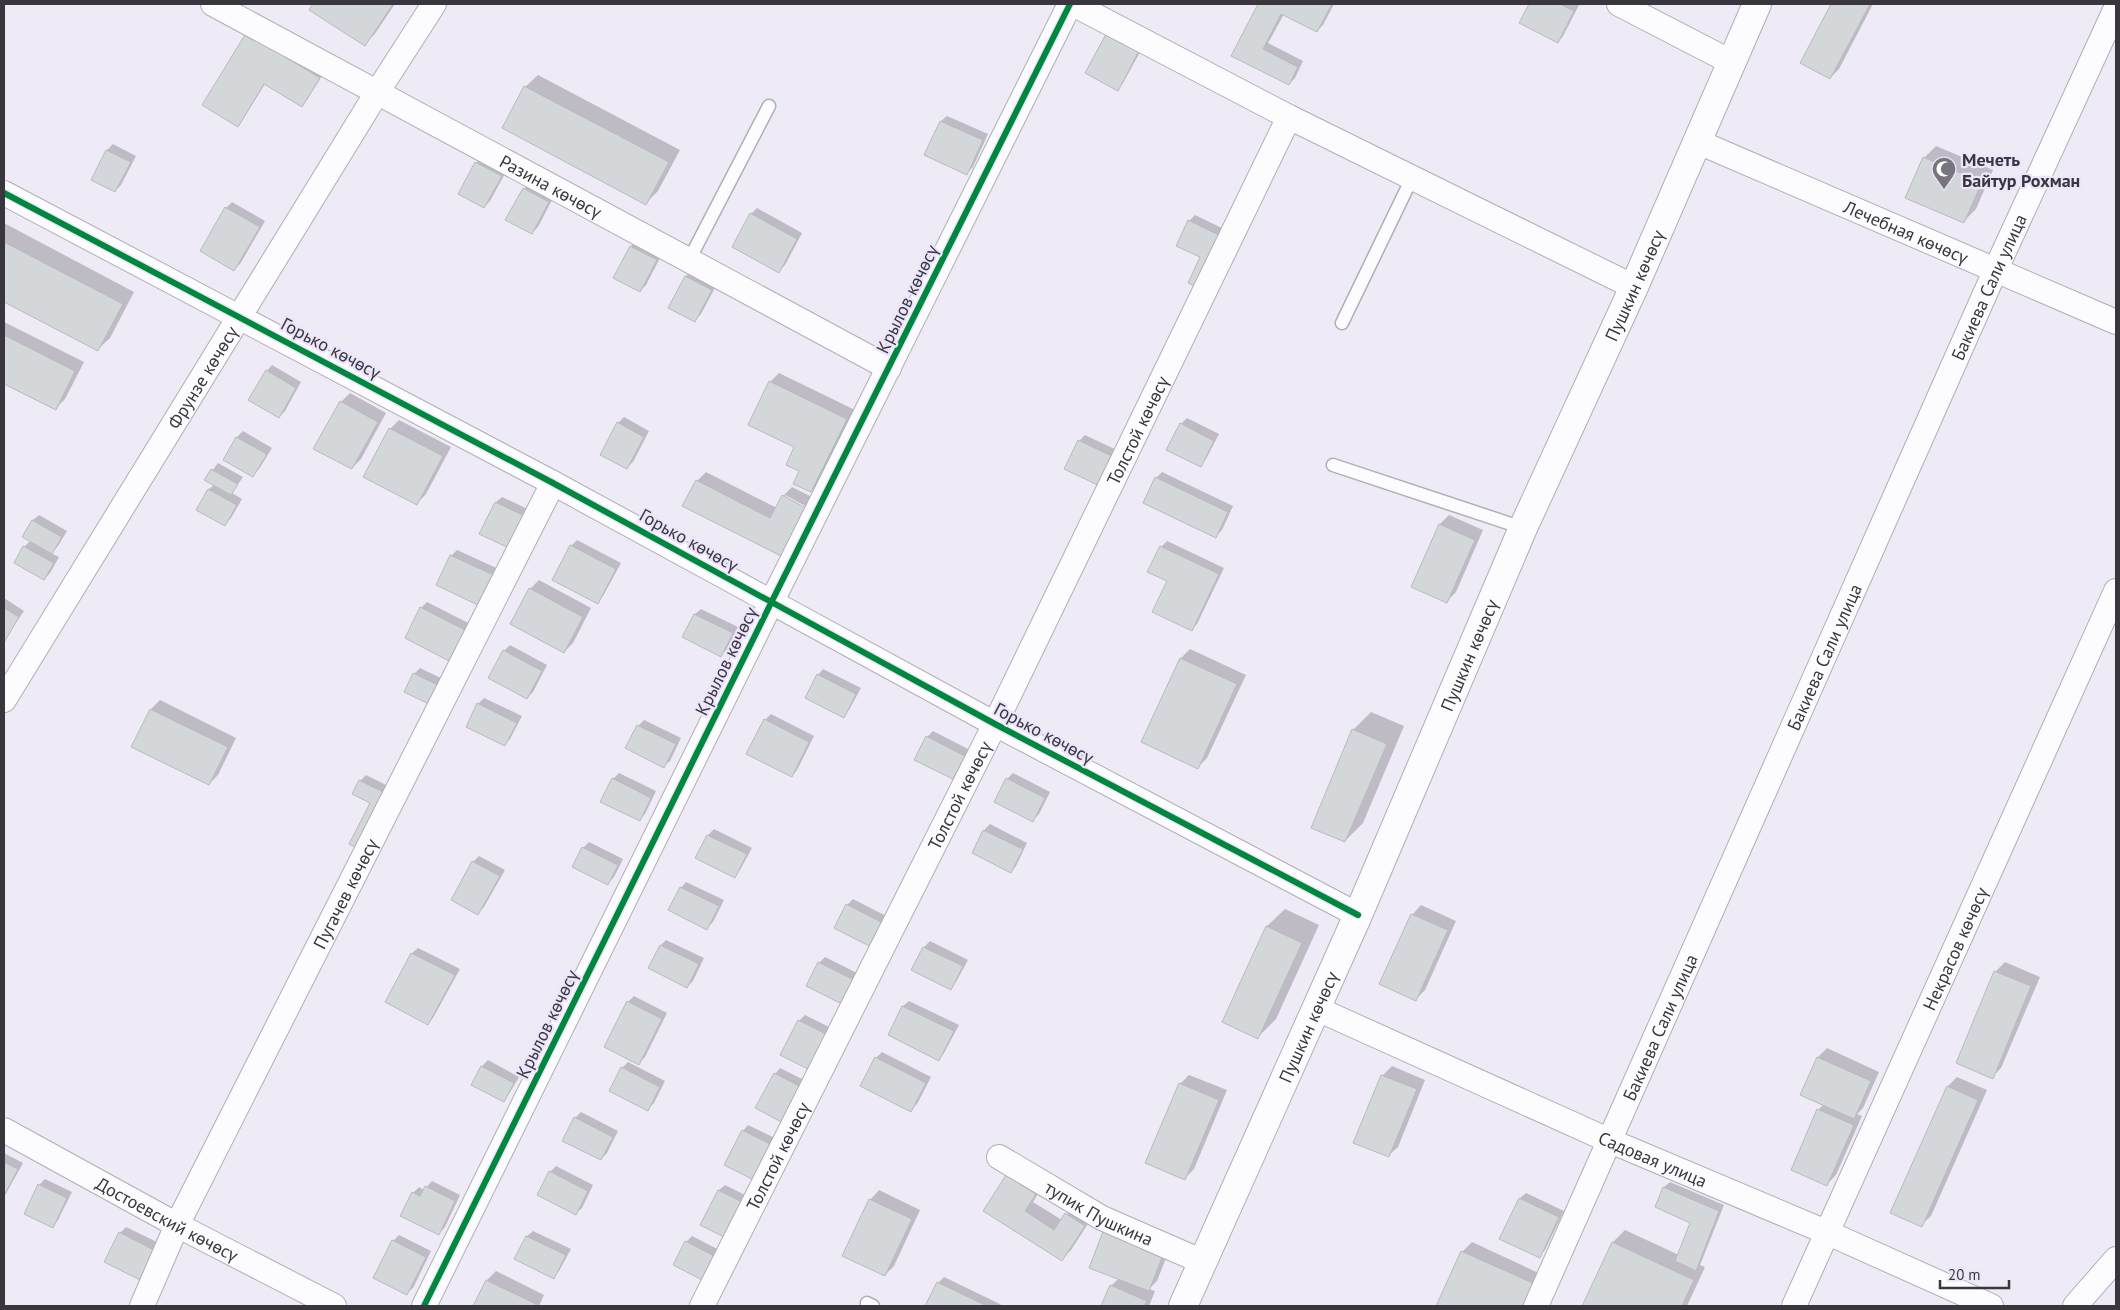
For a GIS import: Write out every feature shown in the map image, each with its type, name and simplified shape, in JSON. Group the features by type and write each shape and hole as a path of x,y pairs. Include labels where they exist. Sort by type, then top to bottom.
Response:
{"highway":[{"name":"Пушкин көчөсү","path":"1183,1306 1358,915 1523,528 1634,287 1757,4"}],"street":[{"name":"Разина көчөсү","path":"214,4 889,368"},
{"name":"Фрунзе көчөсү","path":"4,700 12,668 240,317 378,91 434,4"},
{"path":"1072,4 1289,117 1634,287"},
{"name":"Крылов көчөсү","path":"424,1306 772,603 1072,4"},
{"path":"1619,4 1731,62"},
{"name":"Бакиева Сали улица","path":"1536,1306 1996,269 2116,8"},
{"name":"Толстой көчөсү","path":"702,1306 995,724 1289,117"},
{"name":"Лечебная көчөсү","path":"1696,141 2116,322"},
{"name":"Горько көчөсү","path":"4,193 553,482 995,724 1358,915"},
{"name":"Пугачев көчөсү","path":"142,1306 177,1225 553,482"},
{"name":"Некрасов көчөсү","path":"1794,1306 2116,591"},
{"name":"Садовая улица","path":"1315,1008 1608,1140 1826,1232 1991,1306"},
{"name":"Достоевский көчөсү","path":"4,1130 177,1225 334,1306"},
{"name":"тупик Пушкина","path":"999,1157 1102,1218 1203,1262"},
{"path":"2075,1306 2116,1259"}],"lane":[{"path":"689,260 769,106"},
{"path":"1342,323 1412,178"},
{"path":"1333,464 1523,528"}],"building":[{"path":"313,4 393,4 365,46 309,10"},
{"path":"1258,4 1332,4 1317,32 1281,14 1263,49 1298,67 1289,85 1231,56"},
{"path":"1529,4 1560,4 1574,11 1558,43 1519,23"},
{"path":"1831,4 1870,4 1830,79 1800,63"},
{"path":"246,33 320,78 302,107 264,84 238,127 202,105"},
{"path":"1106,34 1139,51 1118,91 1085,73"},
{"path":"524,86 669,162 646,205 502,128"},
{"path":"940,121 983,140 967,175 924,155"},
{"path":"106,150 131,162 115,192 91,180"},
{"name":"Мечеть Байтур Рохман","path":"1923,157 1982,182 1964,223 1905,198"},
{"path":"475,162 502,176 484,208 458,194"},
{"path":"523,188 549,202 532,234 505,220"},
{"path":"225,207 260,227 234,271 200,251"},
{"path":"750,213 797,239 779,273 732,247"},
{"path":"1188,220 1227,239 1203,290 1188,283 1200,257 1176,246"},
{"path":"4,242 123,304 98,351 4,302"},
{"path":"630,246 657,260 640,292 613,278"},
{"path":"685,276 712,290 695,322 668,308"},
{"path":"4,335 75,371 56,410 4,384"},
{"path":"266,370 296,388 279,418 248,400"},
{"path":"769,381 847,419 811,492 793,484 799,471 786,465 794,447 748,425"},
{"path":"340,401 378,422 352,469 313,449"},
{"path":"617,422 644,437 627,469 600,455"},
{"path":"1180,423 1214,441 1201,467 1166,450"},
{"path":"389,428 443,456 417,505 363,477"},
{"path":"236,437 267,454 253,477 223,460"},
{"path":"1078,440 1118,459 1104,488 1064,469"},
{"path":"211,469 238,484 231,495 204,480"},
{"path":"1155,477 1228,512 1216,538 1143,503"},
{"path":"696,480 770,518 782,495 806,508 781,556 682,506"},
{"path":"208,489 237,505 225,526 196,510"},
{"path":"495,502 525,516 509,548 479,534"},
{"path":"32,520 62,537 52,554 22,537"},
{"path":"1439,524 1475,540 1447,603 1411,587"},
{"path":"570,545 616,569 598,604 552,580"},
{"path":"23,546 54,563 44,580 14,563"},
{"path":"1160,546 1219,574 1192,631 1152,612 1167,581 1147,572"},
{"path":"450,555 498,577 484,608 436,585"},
{"path":"529,588 583,617 564,653 510,624"},
{"path":"420,607 469,632 453,663 405,638"},
{"path":"4,608 19,617 5,641 4,641"},
{"path":"694,614 733,633 721,657 682,637"},
{"path":"503,650 542,671 527,699 488,678"},
{"path":"1180,658 1237,684 1198,769 1141,742"},
{"path":"413,673 442,687 433,706 404,692"},
{"path":"817,674 856,694 844,718 805,698"},
{"path":"477,703 517,723 505,746 466,727"},
{"path":"150,709 228,747 209,785 131,747"},
{"path":"764,719 809,742 792,777 746,754"},
{"path":"637,725 676,744 664,768 625,748"},
{"path":"1352,729 1387,744 1345,842 1311,828"},
{"path":"926,736 965,756 953,779 914,760"},
{"path":"612,778 651,798 640,821 600,802"},
{"path":"1006,778 1045,798 1033,822 994,802"},
{"path":"359,780 393,797 365,852 349,844 370,803 352,794"},
{"path":"983,830 1023,849 1011,873 972,853"},
{"path":"707,835 747,854 735,878 695,858"},
{"path":"582,847 618,865 608,885 572,867"},
{"path":"472,861 500,876 478,915 451,900"},
{"path":"680,887 719,906 707,930 668,910"},
{"path":"846,904 885,924 873,948 834,928"},
{"path":"1411,914 1448,930 1416,1001 1379,984"},
{"path":"1266,926 1302,943 1258,1039 1222,1022"},
{"path":"660,945 699,964 687,988 648,968"},
{"path":"923,947 963,966 951,990 911,970"},
{"path":"411,953 455,975 428,1025 385,1002"},
{"path":"818,962 858,982 846,1006 806,986"},
{"path":"1994,971 2031,986 1993,1079 1956,1063"},
{"path":"627,1001 662,1019 639,1065 604,1047"},
{"path":"902,1006 954,1031 939,1061 888,1035"},
{"path":"798,1020 830,1036 812,1071 780,1055"},
{"path":"875,1057 926,1083 911,1112 860,1086"},
{"path":"1817,1057 1871,1081 1854,1119 1800,1095"},
{"path":"481,1066 514,1083 504,1102 471,1085"},
{"path":"621,1067 660,1087 648,1111 609,1091"},
{"path":"774,1073 805,1089 787,1125 755,1108"},
{"path":"1381,1075 1417,1089 1389,1157 1353,1143"},
{"path":"1179,1083 1219,1100 1185,1180 1145,1163"},
{"path":"1947,1086 1978,1100 1922,1227 1890,1213"},
{"path":"1817,1109 1854,1125 1827,1186 1791,1170"},
{"path":"574,1117 613,1137 601,1160 562,1141"},
{"path":"742,1130 774,1146 756,1181 724,1165"},
{"path":"4,1162 18,1169 4,1196"},
{"path":"549,1171 588,1191 576,1215 537,1195"},
{"path":"1006,1175 1036,1194 1025,1211 1054,1230 1065,1213 1085,1226 1062,1261 983,1211"},
{"path":"38,1184 67,1198 53,1228 24,1214"},
{"path":"425,1186 455,1201 439,1235 400,1216 412,1192 420,1196"},
{"path":"1663,1187 1719,1211 1696,1271 1675,1261 1690,1223 1655,1207"},
{"path":"718,1190 750,1206 732,1241 700,1225"},
{"path":"1519,1198 1559,1217 1540,1258 1499,1239"},
{"path":"869,1199 912,1219 885,1276 842,1256"},
{"path":"1104,1229 1164,1252 1149,1291 1089,1268"},
{"path":"119,1232 154,1250 140,1280 104,1262"},
{"path":"526,1236 566,1255 554,1279 514,1259"},
{"path":"392,1240 426,1257 407,1295 373,1278"},
{"path":"685,1241 724,1261 712,1285 673,1265"},
{"path":"1612,1242 1694,1280 1682,1306 1582,1306"},
{"path":"1461,1251 1535,1284 1525,1306 1436,1306"},
{"path":"486,1280 536,1304 535,1306 473,1306"},
{"path":"937,1282 987,1306 925,1306"},
{"path":"1110,1285 1147,1301 1144,1306 1101,1306"}],"cycle path":[{"path":"424,1306 771,603 1070,4"},
{"path":"4,193 553,483 995,724 1358,915"}],"place":[{"name":"Мечеть Байтур Рохман","path":"1944,190"}]}
